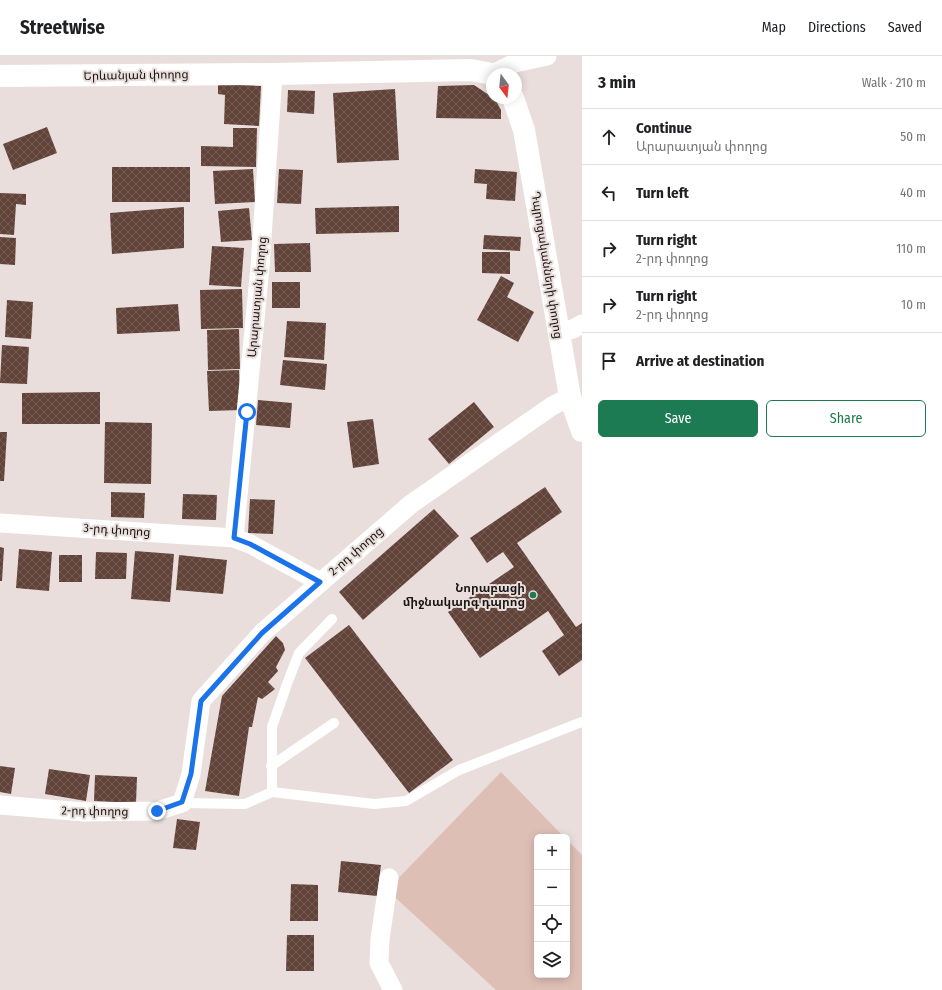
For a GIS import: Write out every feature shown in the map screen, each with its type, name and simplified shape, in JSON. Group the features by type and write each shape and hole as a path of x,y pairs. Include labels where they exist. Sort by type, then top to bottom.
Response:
{"main road":[{"path":"274,65 471,70 486,73"},
{"name":"Երևանյան փողոց","path":"0,76 274,65"},
{"name":"Դպրոցականների փողոց","path":"515,104 524,130 570,397 582,432"}],"street":[{"path":"505,68 515,63 547,56"},
{"name":"Արարատյան փողոց","path":"234,538 260,267 274,65"},
{"path":"558,333 573,329 582,324"},
{"name":"2-րդ փողոց","path":"0,805 92,812 157,811 182,802 191,774 201,701 262,633 411,504 552,406 570,397"},
{"name":"3-րդ փողոց","path":"0,523 234,538 250,544 320,582"},
{"path":"389,878 380,939 379,963 393,990"}],"lane":[{"path":"272,792 272,727 299,653 332,619"},
{"path":"182,802 245,804 272,792 374,804 406,801 459,770 582,722"},
{"path":"271,766 334,724"}],"shaded area":[{"path":"501,772 561,834 534,834 534,978 570,978 570,843 582,855 582,990 496,990 387,890"}],"building":[{"path":"218,84 261,86 259,126 224,124 225,95 218,94"},
{"path":"474,85 486,93 486,104 498,104 501,110 501,119 436,118 438,86"},
{"path":"395,89 399,160 337,163 333,93"},
{"path":"288,90 315,91 314,114 287,112"},
{"path":"47,127 57,153 13,170 3,144"},
{"path":"233,128 257,128 256,167 201,166 201,146 233,147"},
{"path":"112,167 190,167 190,202 112,202"},
{"path":"253,169 255,202 215,204 213,171"},
{"path":"279,169 303,170 301,204 277,203"},
{"path":"475,169 517,172 515,201 486,199 487,184 474,183"},
{"path":"0,193 26,194 26,205 16,204 14,235 0,234"},
{"path":"399,206 399,232 316,234 315,208"},
{"path":"184,207 184,248 112,254 110,213"},
{"path":"249,208 252,240 221,242 218,211"},
{"path":"484,235 521,237 520,251 483,249"},
{"path":"0,237 16,238 15,265 0,264"},
{"path":"310,243 311,272 275,272 274,244"},
{"path":"212,246 244,248 241,287 209,285"},
{"path":"482,252 510,252 510,274 482,273"},
{"path":"501,276 514,283 507,297 534,312 518,342 477,320"},
{"path":"272,282 300,282 300,308 272,308"},
{"path":"242,289 243,328 201,329 200,290"},
{"path":"7,300 33,302 31,339 5,337"},
{"path":"178,304 180,331 117,334 116,308"},
{"path":"287,321 326,323 324,360 284,357"},
{"path":"239,329 240,369 208,370 207,330"},
{"path":"2,345 29,347 27,384 0,383"},
{"path":"283,360 327,364 325,390 280,385"},
{"path":"239,370 241,410 209,411 207,371"},
{"path":"100,392 100,424 22,424 22,393"},
{"path":"258,400 292,403 290,428 256,425"},
{"path":"474,402 494,427 449,464 428,439"},
{"path":"373,419 379,464 353,468 347,422"},
{"path":"105,422 152,423 151,484 104,483"},
{"path":"0,432 7,432 4,481 0,481"},
{"path":"545,487 562,512 517,543 576,627 582,623 582,660 559,676 542,651 564,635 548,611 480,658 448,612 514,567 503,552 487,563 470,538"},
{"path":"111,492 145,493 144,518 111,517"},
{"path":"183,494 217,495 216,520 182,519"},
{"path":"250,499 275,500 273,534 248,533"},
{"path":"434,509 459,536 363,620 339,592"},
{"path":"0,547 4,548 2,581 0,581"},
{"path":"19,549 52,552 49,591 16,588"},
{"path":"135,551 174,554 170,602 131,599"},
{"path":"96,552 127,553 126,579 95,579"},
{"path":"59,555 82,555 82,582 59,582"},
{"path":"179,555 227,560 223,594 176,590"},
{"path":"349,625 453,760 409,793 305,658"},
{"path":"276,636 283,643 285,650 276,667 278,671 268,682 275,689 262,699 258,697 252,727 249,727 239,796 205,791 222,696"},
{"path":"0,766 15,768 11,794 0,792"},
{"path":"49,769 90,775 86,801 45,794"},
{"path":"95,775 137,777 136,803 94,801"},
{"path":"177,819 200,822 196,850 173,848"},
{"path":"341,861 381,865 377,896 338,892"},
{"path":"291,884 318,885 318,921 290,921"},
{"path":"287,935 314,935 314,971 286,971"}],"place":[{"name":"Նորաբացի միջնակարգ դպրոց","path":"533,595"}],"route":[{"path":"157,811 182,802 191,774 201,701 262,633 320,582 250,544 234,538 247,412"}]}
